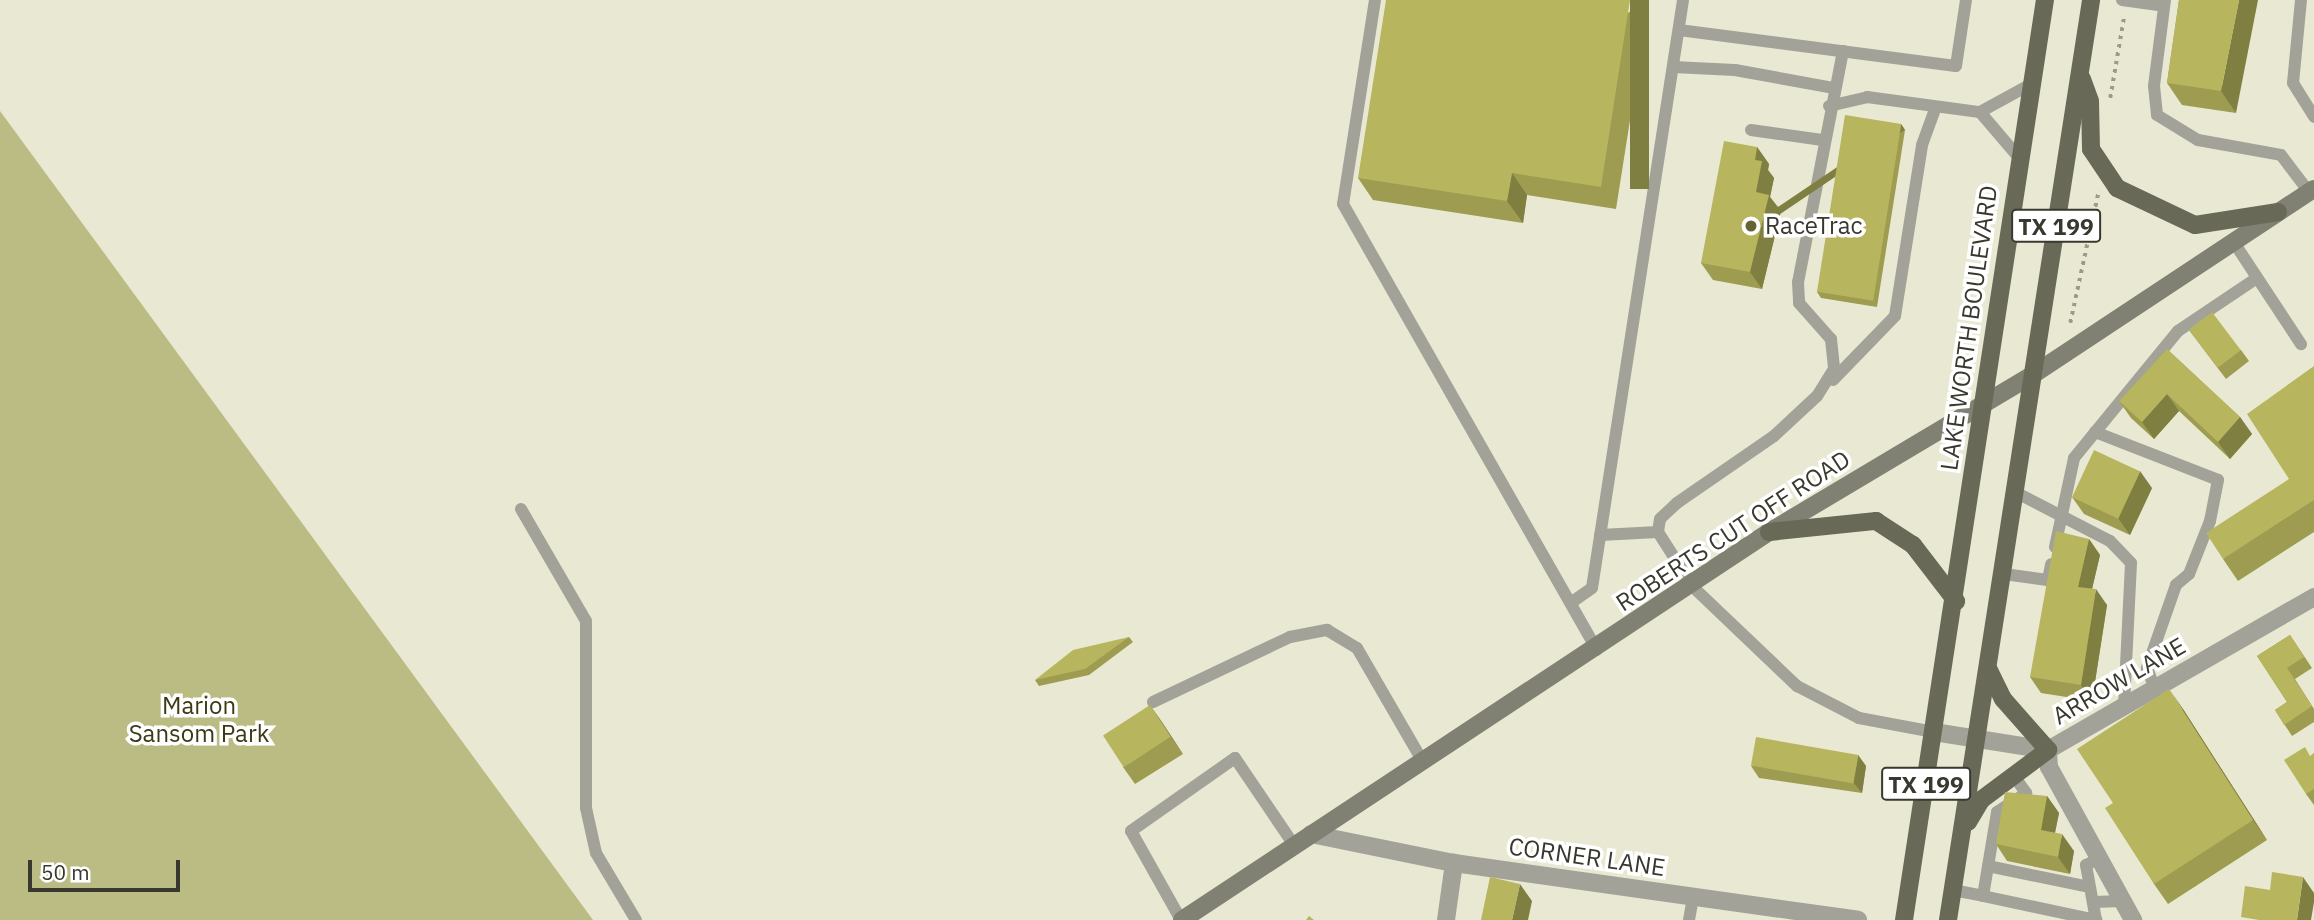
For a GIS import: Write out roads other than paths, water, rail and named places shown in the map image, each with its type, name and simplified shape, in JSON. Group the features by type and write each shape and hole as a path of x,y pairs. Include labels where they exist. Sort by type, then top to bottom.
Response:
{"main road":[{"name":"LAKE WORTH BOULEVARD","path":"1934,732 1948,665 1981,402 2045,0"},
{"name":"TX 199","path":"1948,920 2004,574 2031,376 2081,77 2091,0"},
{"path":"2081,77 2090,101 2091,149 2117,188 2195,225 2278,212"},
{"path":"1769,532 1875,522 1913,545 1956,601"},
{"path":"1962,831 1981,800 2048,750 2003,699 1989,670"},
{"name":"TX 199","path":"1904,920 1934,732"}],"street":[{"name":"ROBERTS CUT OFF ROAD","path":"1181,920 1693,587 1769,532 1981,402 2031,376 2235,244 2311,191"},
{"name":"ARROW LANE","path":"1934,732 2048,750 2314,597"},
{"path":"2048,750 2049,767 2133,920"},
{"name":"CORNER LANE","path":"1311,834 1454,863 1828,918 1858,920"},
{"path":"1446,920 1454,863"}],"lane":[{"path":"1375,0 1343,204 1597,650"},
{"path":"1572,602 1592,588 1683,0"},
{"path":"1679,30 1956,66 1963,0"},
{"path":"2124,0 2164,3 2154,86 2157,116 2198,141 2281,155 2311,191"},
{"path":"2301,0 2293,83 2314,117"},
{"path":"1817,396 1834,369 1830,339 1799,303 1798,282 1822,140 1843,51"},
{"path":"1673,67 1735,70 1834,88"},
{"path":"1829,106 1850,97 1935,109 1980,112 2033,83"},
{"path":"1934,732 1858,718 1797,686 1693,587 1658,532 1660,519 1677,503 1774,436 1895,316 1922,145 1935,109"},
{"path":"1980,112 2020,159"},
{"path":"1751,130 1822,140"},
{"path":"2235,244 2301,344"},
{"path":"2004,574 2048,580 2074,458 2178,331 2257,278"},
{"path":"2095,432 2218,480 2210,520 2189,574 2176,585 2147,668 2155,689"},
{"path":"2015,492 2110,541 2131,563 2124,707"},
{"path":"521,509 586,621 586,808 596,853 636,920"},
{"path":"1600,535 1658,532"},
{"path":"1153,702 1290,637 1327,630 1357,648 1423,762"},
{"path":"1181,920 1131,831 1235,758 1294,845"},
{"path":"1983,896 1997,813 2026,793 2014,776"},
{"path":"1953,890 2095,920 2085,865 2100,858"},
{"path":"1988,866 2090,887"},
{"path":"1689,920 1693,897"},
{"path":"2093,902 2123,901"}],"place":[{"name":"RaceTrac","path":"1751,226"}],"park label":[{"name":"Marion Sansom Park","path":"199,720"}]}
